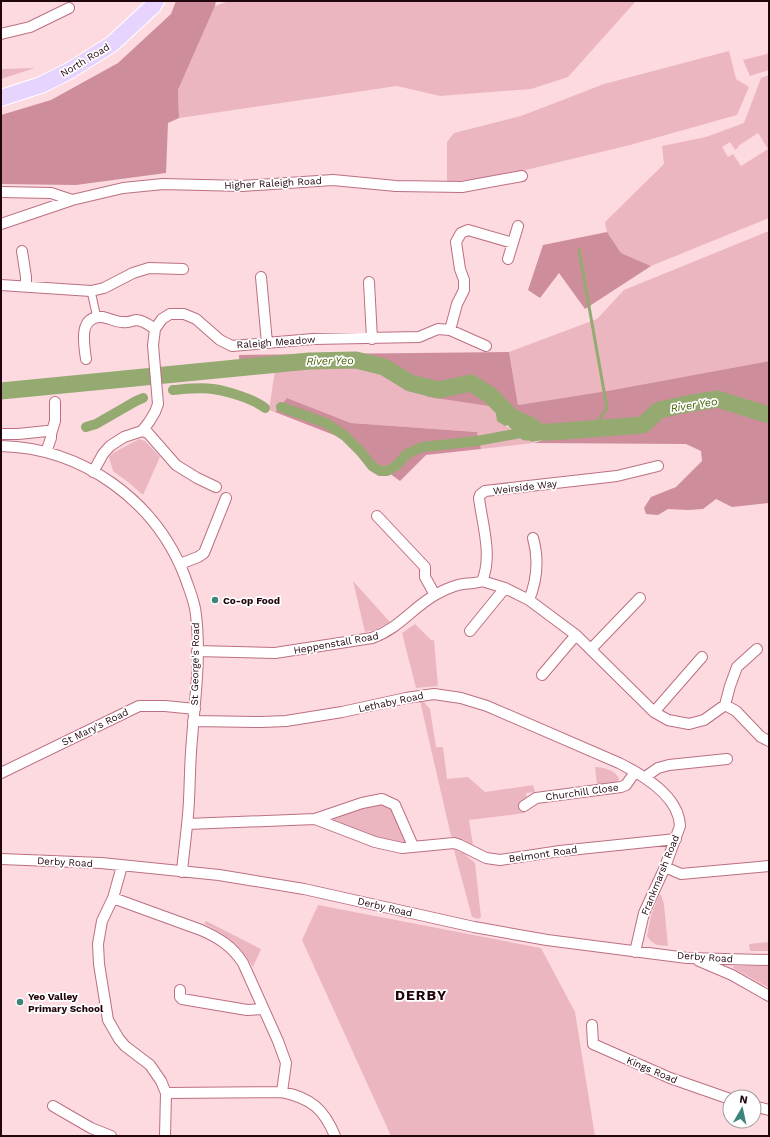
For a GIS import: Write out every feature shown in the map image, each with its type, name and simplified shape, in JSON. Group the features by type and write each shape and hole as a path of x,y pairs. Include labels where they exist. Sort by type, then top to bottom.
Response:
{"main road":[{"name":"North Road","path":"1,98 41,85 69,71 112,44 153,6 156,1"}],"street":[{"path":"1,34 30,27 69,8"},
{"name":"Higher Raleigh Road","path":"1,224 72,200 123,188 163,184 242,186 333,180 396,186 462,187 522,176"},
{"path":"1,192 51,193 72,200"},
{"path":"508,259 518,226"},
{"path":"486,346 450,330 457,304 464,290 464,280 460,269 456,242 462,233 468,230 513,243"},
{"path":"22,251 26,287"},
{"path":"1,285 91,291 104,288 133,273 149,268 183,269"},
{"path":"261,277 267,293 266,343"},
{"path":"369,282 375,301 372,339"},
{"path":"91,291 97,318"},
{"name":"Raleigh Meadow","path":"155,329 162,319 170,314 184,314 196,320 220,340 232,346 313,339 419,338 438,329 450,330"},
{"path":"86,359 84,333 86,326 91,320 103,317 124,322 137,320 144,321 155,329 153,345 158,404 149,422 142,431 124,437 110,446 103,454 93,472"},
{"path":"46,452 55,420 55,402"},
{"path":"1,434 18,434 46,430 51,434"},
{"path":"142,431 148,433 176,465 197,478 216,486"},
{"name":"St George's Road","path":"1,446 46,452 59,456 93,472 114,485 136,503 166,539 180,564 190,591 196,614 197,651 195,709 182,872"},
{"name":"Weirside Way","path":"482,581 485,574 486,547 479,498 485,491 617,476 658,466"},
{"path":"180,564 204,553 226,498"},
{"path":"377,516 425,567 425,577 434,595"},
{"path":"529,600 537,574 536,546 534,538"},
{"path":"482,581 504,588 529,600 576,635 654,712 668,720 689,724 704,720 725,705 737,667 757,649"},
{"name":"Heppenstall Road","path":"197,651 285,652 372,638 392,629 434,595 459,585 482,581"},
{"path":"470,631 504,588"},
{"path":"591,649 640,598"},
{"path":"542,675 576,635"},
{"path":"654,712 702,657"},
{"name":"Lethaby Road","path":"194,721 286,721 434,694 461,698 487,706 619,763 645,777"},
{"path":"725,705 736,711 761,737 769,741"},
{"name":"St Mary's Road","path":"1,774 139,706 165,706 195,709"},
{"path":"645,777 658,768 669,764 727,759"},
{"name":"Churchill Close","path":"524,806 536,798 621,787 626,785 636,772"},
{"name":"Frankmarsh Road","path":"635,952 644,913 665,867 680,826 680,819 662,792 645,777"},
{"name":"Belmont Road","path":"187,824 315,819 362,803 382,799 395,805 413,846"},
{"name":"Belmont Road","path":"315,819 375,842 402,848 454,843 486,858 500,860 560,851 676,839"},
{"name":"Derby Road","path":"1,859 79,862 219,875 290,886 474,927 547,940 687,958 769,960"},
{"path":"122,866 113,898 102,921 98,944 99,964 108,1020 125,1046 150,1065 156,1072 166,1093 165,1136"},
{"path":"665,867 681,874 769,866"},
{"path":"113,898 131,906 215,936 226,942 238,954 286,1063 282,1092"},
{"path":"687,958 721,969 769,996"},
{"path":"180,990 180,996 182,999 247,1010 263,1009"},
{"name":"Kings Road","path":"592,1025 593,1044 670,1078 722,1096"},
{"path":"166,1093 282,1092 297,1095 318,1107 328,1120 335,1136"},
{"path":"52,1105 90,1132 111,1136"}],"shaded area":[{"path":"176,1 216,1 178,90 179,118 168,123 166,173 76,185 1,184 1,115 51,100 118,63 171,14"},
{"path":"229,1 636,1 568,77 531,89 440,96 397,86 179,118 178,90 215,6"},
{"path":"729,51 736,79 749,87 737,115 630,145 492,178 447,182 447,142 454,133 521,116 604,84"},
{"path":"769,51 769,70 750,76 743,60 767,54"},
{"path":"35,68 1,79 1,69"},
{"path":"769,75 769,218 651,266 621,253 607,232 605,222 664,164 662,146 706,137 744,123 761,78","holes":["758,133 768,149 741,166 733,154 728,157 722,147 730,142 735,150 739,147 738,146"]},
{"path":"769,231 769,361 607,391 518,405 509,352 597,319 624,290"},
{"path":"607,232 621,253 651,266 585,309 559,273 540,298 528,290 543,245"},
{"path":"509,352 518,405 607,391 769,361 769,503 732,507 716,499 703,509 668,509 658,515 646,514 644,508 651,497 676,487 702,461 701,451 686,444 533,443 558,436 504,405 495,407 428,397 362,365 240,371 239,355"},
{"path":"360,365 428,397 495,407 498,421 533,443 481,449 477,432 351,423 287,398 275,412 269,410 275,370"},
{"path":"287,398 351,423 477,432 481,449 426,455 400,481 339,437 275,412"},
{"path":"504,405 533,417 559,436 532,442 517,433 514,423 505,426 497,421 495,407"},
{"path":"139,439 145,441 160,457 143,495 113,471 109,457 113,453"},
{"path":"353,581 390,622 375,630 365,632"},
{"path":"415,624 431,640 434,640 438,686 416,688 402,633"},
{"path":"420,701 424,702 430,709 436,747 443,747 447,779 468,777 485,792 533,785 535,792 526,793 527,798 519,804 525,813 469,820 473,845 464,840 451,836"},
{"path":"595,767 605,768 612,771 619,779 617,782 597,785"},
{"path":"362,803 395,805 413,846 403,848 316,819"},
{"path":"454,850 463,853 475,863 481,917 478,919 472,917"},
{"path":"659,895 661,895 664,904 668,946 656,944 647,936 651,915"},
{"path":"318,905 541,948 575,1012 595,1136 391,1136 302,940"},
{"path":"206,921 261,949 253,967 232,941 220,932 204,924"},
{"path":"769,942 769,951 750,951 749,944"},
{"path":"734,966 769,966 769,988 733,968"}],"waterway":[{"path":"579,250 607,408 594,428"},
{"name":"River Yeo","path":"1,391 309,361 356,360 384,367 410,383 438,390 471,383 490,395 526,432 550,432 643,425 659,410 717,399 769,415"},
{"path":"173,390 193,388 219,390 247,399 265,408"},
{"path":"86,427 96,424 143,398"},
{"path":"281,407 326,423 345,436 372,466 380,471 387,471 396,466 407,454 422,447 477,441 526,432"}],"place":[{"name":"Co-op Food","path":"215,600"},
{"name":"Yeo Valley Primary School","path":"20,1002"}],"district":[{"name":"DERBY","path":"421,995"}]}
